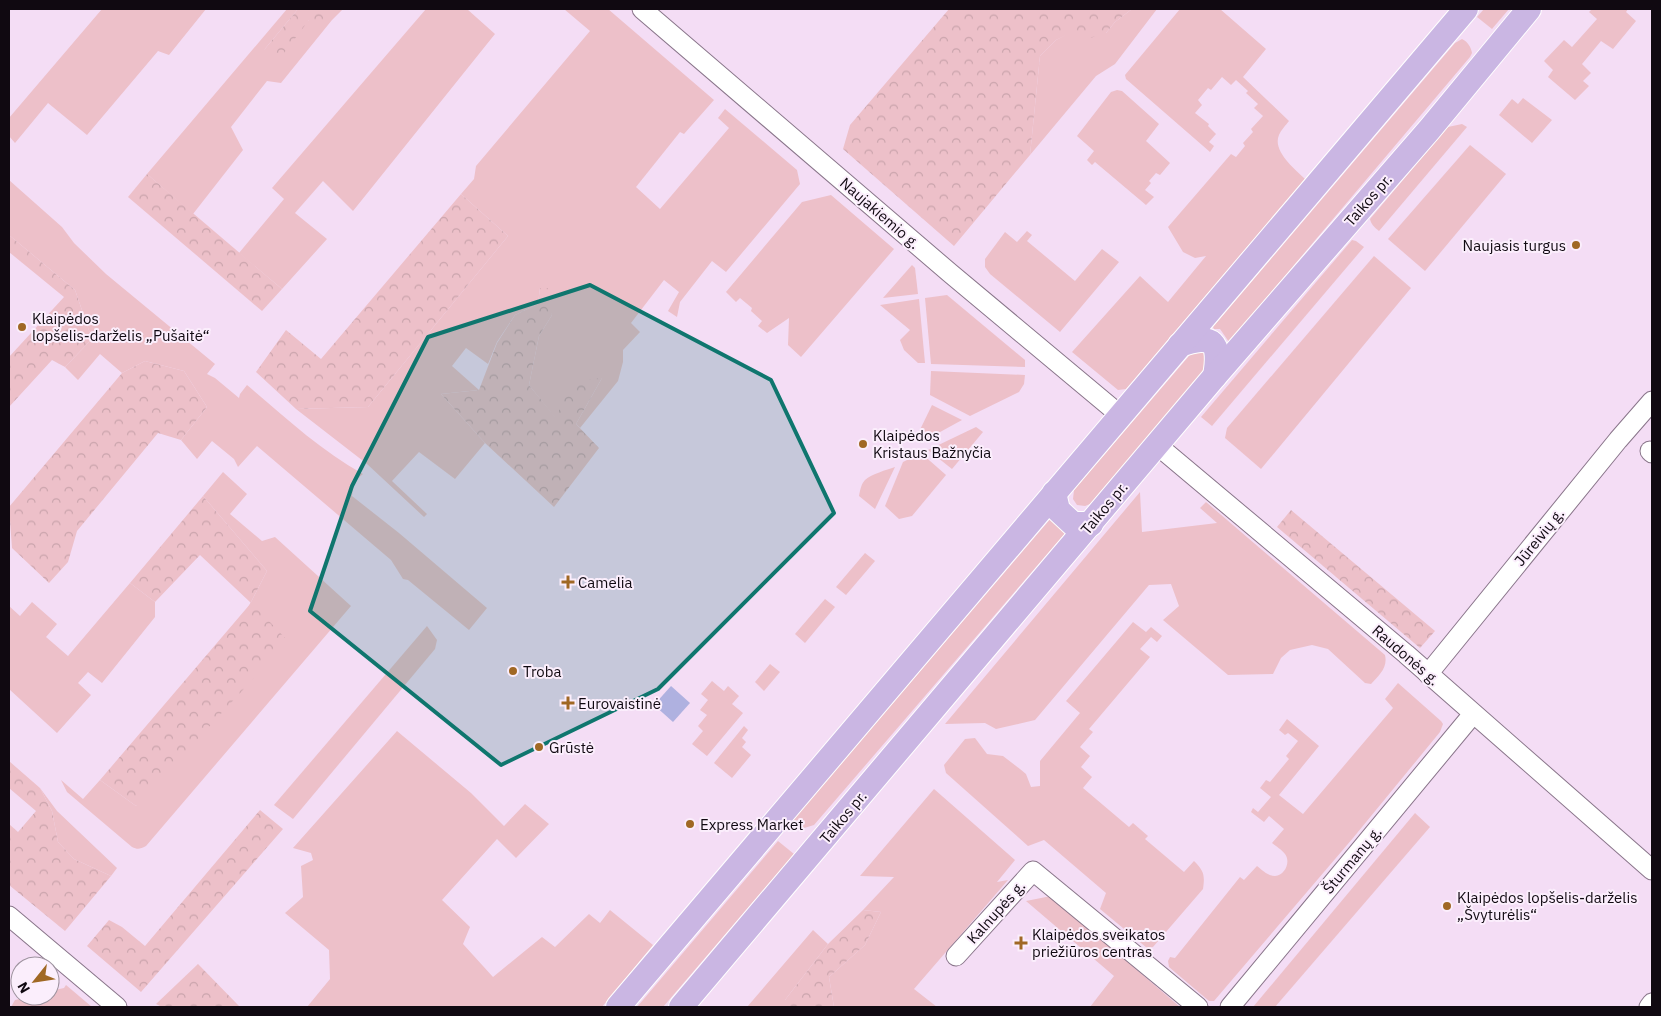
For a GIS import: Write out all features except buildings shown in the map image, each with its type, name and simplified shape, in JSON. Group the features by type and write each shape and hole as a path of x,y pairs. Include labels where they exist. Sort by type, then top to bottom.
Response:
{"main road":[{"path":"618,1007 776,824 1120,415 1466,9"},
{"name":"Taikos pr.","path":"680,1007 1215,376 1429,130 1529,9"},
{"path":"1180,345 1202,339 1210,342 1217,352 1218,361 1215,376"},
{"path":"1054,493 1058,510 1074,524 1091,524"}],"street":[{"name":"Naujakiemio g.","path":"642,9 950,273 1120,415"},
{"name":"Jūreivių g.","path":"1428,674 1618,440 1652,402"},
{"name":"Raudonės g.","path":"1157,445 1428,674 1652,870"},
{"name":"Šturmanų g.","path":"1230,1007 1473,714"},
{"name":"Kalnupės g.","path":"956,956 1033,871 1198,1007"},
{"path":"9,916 117,1007"},
{"path":"1649,1007 1652,1003"}],"highlighted area":[{"path":"590,285 771,380 834,513 658,689 501,765 310,611 352,486 428,337"}],"green space":[{"path":"102,9 206,9 169,55 158,51 87,135 48,103 15,143 9,136 9,118"},
{"path":"287,9 298,9 264,50 309,20 332,20 281,83 267,81 231,127 243,150 193,214 147,174"},
{"path":"298,9 343,9 332,20 309,20 278,61 264,50"},
{"path":"426,9 467,9 495,34 353,211 323,181 295,213 327,239 282,289 239,253 284,199 272,188"},
{"path":"564,9 608,9 714,100 684,134 680,132 636,187 660,209 729,128 718,118 725,109 797,170 800,184 726,272 712,261 680,302 677,317 668,311 679,292 664,280 631,323 640,332 623,350 623,362 618,381 580,428 576,424 602,378 556,419 529,385 539,336 552,315 540,288 538,304 515,315 497,342 488,364 466,348 452,366 479,390 441,394 485,443 455,479 419,452 392,481 427,514 424,517 367,464 296,409 368,407 508,236 461,194 474,179 476,166 590,31"},
{"path":"949,9 1132,9 1115,22 1106,33 1087,39 1071,33 1056,40 1040,56 1030,155 954,246 843,149 850,125"},
{"path":"1132,9 1157,9 1115,64 1096,76 1030,155 1040,56 1056,40 1071,32 1106,33 1115,22"},
{"path":"1180,9 1220,9 1266,49 1243,77 1289,121 1279,135 1279,147 1286,159 1305,179 1126,389 1118,390 1072,352 1140,276 1168,302 1206,256 1195,258 1183,252 1168,227 1231,154 1236,157 1245,146 1243,143 1253,132 1251,129 1263,116 1254,108 1258,104 1246,93 1248,91 1236,80 1231,85 1222,77 1211,90 1208,88 1198,100 1202,105 1195,113 1209,124 1208,126 1216,134 1209,142 1214,146 1210,152 1126,79 1125,75"},
{"path":"1484,9 1509,9 1492,29 1477,17"},
{"path":"1592,9 1628,9 1626,12 1636,21 1613,49 1601,41 1582,64 1591,73 1583,81 1589,86 1575,100 1548,77 1553,70 1544,61 1564,40 1572,47 1597,19 1589,12"},
{"path":"1462,39 1468,43 1471,49 1470,57 1229,342 1220,329 1214,329 1213,327 1455,43"},
{"path":"1122,91 1159,124 1146,141 1170,163 1160,175 1156,173 1149,181 1151,183 1145,190 1154,197 1146,205 1095,162 1092,165 1087,160 1094,151 1077,136 1111,92"},
{"path":"1523,98 1552,120 1532,143 1499,115 1512,99 1518,104"},
{"path":"1462,124 1467,127 1379,231 1370,219 1448,127"},
{"path":"1470,145 1506,174 1425,271 1388,239"},
{"path":"147,174 282,289 262,311 128,197"},
{"path":"9,180 62,227 74,243 106,274 215,364 207,374 215,378 239,398 247,385 317,444 363,474 354,484 352,496 399,533 487,608 469,630 408,580 403,579 391,560 257,446 238,467 234,459 212,441 197,459 181,440 207,407 184,371 145,361 122,373 100,354 78,380 65,367 92,339 75,290 9,235"},
{"path":"461,194 508,236 368,407 296,409 256,372 286,330 321,359"},
{"path":"831,195 894,249 801,357 788,345 789,318 767,333 758,326 762,321 751,311 752,308 740,298 736,302 726,292 802,202"},
{"path":"1027,231 1032,235 1027,241 1075,281 1102,249 1119,262 1060,332 990,274 985,267 985,259 1005,232 1017,242"},
{"path":"9,235 75,290 92,339 65,367 52,360 9,407 9,357 64,297 9,252"},
{"path":"1352,240 1364,247 1212,426 1201,417"},
{"path":"1374,256 1411,288 1261,469 1225,438 1227,428"},
{"path":"912,265 915,268 918,294 883,298"},
{"path":"540,288 548,288 552,315 539,336 529,385 556,418 571,381 602,378 576,424 599,448 554,507 485,443 441,394 479,390 497,343 515,315 538,304"},
{"path":"947,295 1025,360 1025,367 931,364 925,298"},
{"path":"919,299 925,363 918,363 904,350 900,340 910,330 880,305"},
{"path":"1203,351 1209,359 1204,371 1090,504 1085,506 1077,505 1073,499 1074,490 1189,356"},
{"path":"145,361 184,371 207,407 181,440 158,433 77,531 68,562 49,583 12,548 9,507 122,373"},
{"path":"931,371 1025,375 1024,384 1019,392 970,416 930,395"},
{"path":"932,405 962,420 920,443 915,440"},
{"path":"976,427 983,432 952,469 928,450"},
{"path":"921,453 946,475 912,516 899,519 885,506 903,462"},
{"path":"895,467 875,509 859,496 863,483 879,472"},
{"path":"223,472 247,494 230,514 262,541 275,537 351,606 146,846 136,849 67,792 61,780 83,799 100,780 136,806 251,602 267,571 203,496"},
{"path":"1140,492 1142,532 1217,523 1200,508 1206,502 1385,655 1384,668 1380,674 1371,684 1365,683 1328,649 1312,645 1290,650 1281,658 1273,674 1228,675 1163,620 1179,606 1171,584 1149,585 1035,720 996,729 985,723 945,724"},
{"path":"203,496 267,571 251,602 288,641 136,806 100,780 251,603 200,555 155,602 130,583"},
{"path":"1291,510 1435,631 1420,648 1277,527"},
{"path":"1052,517 1057,525 1067,531 814,825 801,829 793,820"},
{"path":"865,553 875,561 846,595 836,587"},
{"path":"130,583 155,602 155,617 102,683 88,672 78,683 91,695 57,733 9,689 9,606 20,616 32,602 57,624 46,637 68,656"},
{"path":"825,599 835,607 805,643 795,634"},
{"path":"1133,622 1146,632 1151,627 1162,636 1157,642 1151,637 1140,649 1150,657 1089,729 1093,732 1080,747 1090,756 1081,767 1092,777 1083,788 1129,827 1133,823 1148,836 1145,839 1184,872 1194,861 1202,871 1204,880 1203,889 1153,947 1147,948 1100,909 1106,893 1044,840 1028,846 946,773 944,765 965,739 975,738 987,754 1003,756 1026,774 1031,787 1040,786 1040,761 1080,713 1066,701"},
{"path":"427,626 437,640 435,649 293,819 274,805"},
{"path":"770,664 780,672 764,691 755,682"},
{"path":"712,681 724,691 728,686 739,696 732,704 743,713 707,756 692,744 703,731 698,726 707,715 700,710 708,700 701,694"},
{"path":"1398,683 1441,721 1443,724 1440,732 1353,838 1214,1001 1209,1001 1169,967 1168,961 1170,957 1175,958 1240,877 1244,880 1257,866 1272,876 1279,875 1286,868 1287,857 1272,843 1284,829 1269,816 1264,822 1251,812 1253,808 1258,812 1271,797 1260,788 1266,780 1270,782 1289,759 1286,756 1298,741 1288,733 1285,735 1279,730 1287,719 1319,746 1279,795 1303,814 1393,708 1385,699"},
{"path":"744,726 748,730 742,738 746,742 742,747 751,755 732,778 714,763"},
{"path":"397,731 471,793 504,826 525,804 549,824 516,858 497,839 442,900 470,927 463,944 493,977 542,937 555,947 589,914 600,923 610,910 653,945 602,1007 307,1007 330,979 329,950 285,913 303,897 301,866 313,860 311,853 293,848"},
{"path":"9,761 40,788 52,811 58,842 74,859 111,876 65,931 9,885 9,824 18,832 36,811 9,788"},
{"path":"40,788 57,811 117,868 111,876 74,859 58,842 52,811"},
{"path":"934,789 1015,860 997,882 1008,880 914,989 937,1007 834,1007 829,977 865,945 881,912 863,910 894,877 860,876"},
{"path":"260,810 283,829 141,992 87,946 109,920 122,927 145,946"},
{"path":"1415,813 1430,827 1275,1007 1253,1007"},
{"path":"778,841 794,854 663,1007 637,1007"},
{"path":"1051,896 1180,1007 1090,1007 1114,976 1026,901"},
{"path":"863,910 881,912 865,945 829,977 834,1007 785,1007 785,1000 828,944"},
{"path":"813,930 828,944 785,1000 785,1007 747,1007"},
{"path":"198,964 240,1007 162,1007 156,1004"},
{"path":"66,985 92,1007 11,1007 60,1006 60,989"}],"water":[{"path":"671,686 690,703 673,722 654,705"}],"place":[{"name":"Naujasis turgus","path":"1576,245"},
{"name":"Klaipėdos lopšelis-darželis „Pušaitė“","path":"22,327"},
{"name":"Klaipėdos Kristaus Bažnyčia","path":"863,444"},
{"name":"Camelia","path":"568,582"},
{"name":"Troba","path":"513,671"},
{"name":"Eurovaistinė","path":"568,703"},
{"name":"Grūstė","path":"539,747"},
{"name":"Express Market","path":"690,824"},
{"name":"Klaipėdos lopšelis-darželis „Švyturėlis“","path":"1447,906"},
{"name":"Klaipėdos sveikatos priežiūros centras","path":"1021,943"}]}
